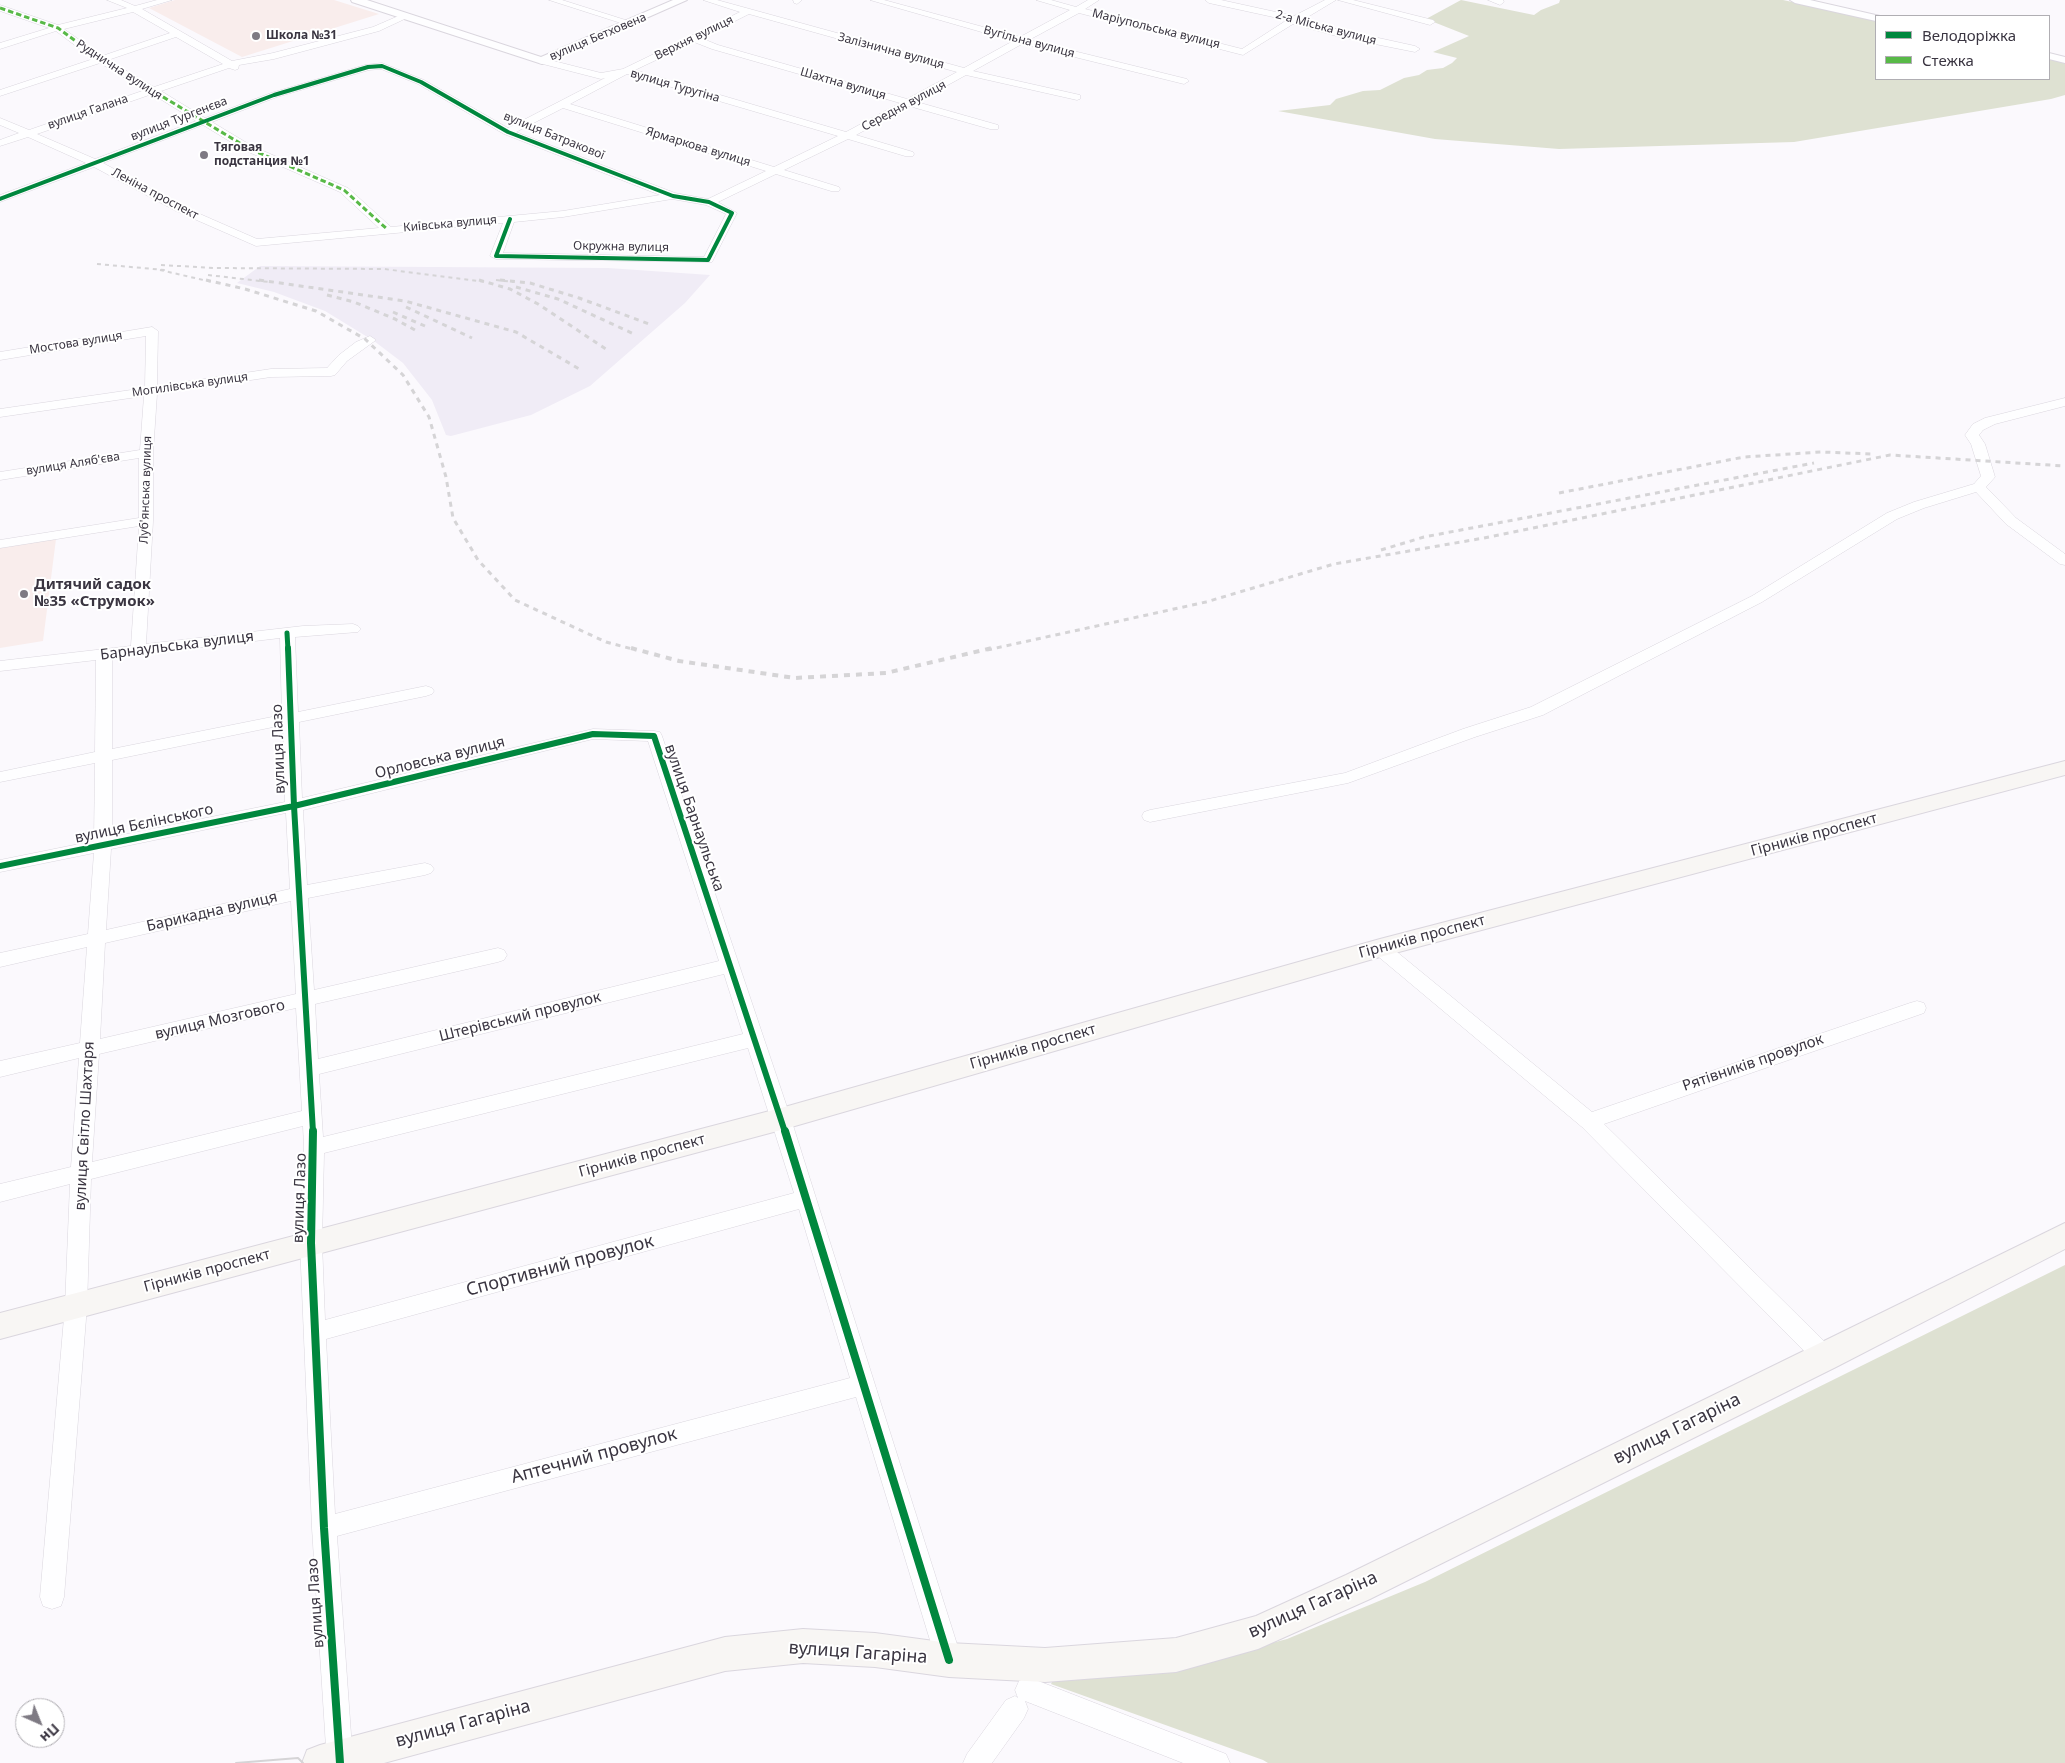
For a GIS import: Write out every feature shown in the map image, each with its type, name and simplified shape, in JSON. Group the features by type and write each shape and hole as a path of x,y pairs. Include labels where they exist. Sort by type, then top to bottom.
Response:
{"main road":[{"name":"Гірників проспект","path":"0,1326 310,1242 781,1119 1380,948 2065,768"},
{"name":"вулиця Гагаріна","path":"333,1761 631,1678 726,1654 803,1646 875,1650 949,1660 996,1661 1045,1666 1176,1654 1258,1632 1358,1587 1825,1357 2065,1235"}],"street":[{"path":"110,0 135,10 234,66"},
{"path":"0,46 58,28 135,10 168,0"},
{"name":"вулиця Турутіна","path":"356,0 542,61 601,76 626,71 909,154"},
{"path":"553,0 630,23"},
{"name":"вулиця Бетховена","path":"542,61 682,0"},
{"name":"Залізнична вулиця","path":"707,0 967,72 1077,97"},
{"name":"Вугільна вулиця","path":"874,0 1023,41 1184,81"},
{"name":"Маріупольська вулиця","path":"1040,0 1243,52 1295,19"},
{"name":"Середня вулиця","path":"709,202 776,172 847,136 967,72 1095,0"},
{"name":"2-а Міська вулиця","path":"1209,0 1295,19 1298,23 1340,34 1415,49"},
{"path":"1295,19 1332,0"},
{"path":"1342,0 1430,22"},
{"path":"1795,0 1875,18"},
{"name":"Руднична вулиця","path":"0,8 58,28 100,59 203,123 248,148 344,190 388,230"},
{"name":"Верхня вулиця","path":"508,132 626,71 747,12"},
{"name":"вулиця Галана","path":"0,143 150,90 234,66 376,30 406,16"},
{"path":"0,93 176,34"},
{"name":"Шахтна вулиця","path":"693,38 715,47 994,127"},
{"path":"2050,56 2065,60"},
{"name":"вулиця Батракової","path":"368,67 382,66 421,82 508,132 673,196 709,202"},
{"name":"вулиця Тургенєва","path":"0,199 274,95 368,67"},
{"name":"Ярмаркова вулиця","path":"561,104 835,189"},
{"name":"Леніна проспект","path":"0,121 96,163 180,209 256,243"},
{"name":"Київська вулиця","path":"256,243 563,214 673,196"},
{"name":"Окружна вулиця","path":"510,219 496,256 708,260 732,213 709,202"},
{"name":"Мостова вулиця","path":"0,356 152,331"},
{"name":"Луб'янська вулиця","path":"138,650 146,521 146,453 151,391 152,331"},
{"name":"Могилівська вулиця","path":"0,413 271,373 330,372 343,358 370,340"},
{"path":"1150,816 1348,778 1469,733 1537,711 1757,599 1892,516 1919,505 1979,487 1988,476 1978,444 1972,435 1978,427 1990,421 2065,402"},
{"name":"вулиця Аляб'єва","path":"0,476 146,453"},
{"path":"1979,487 2011,521 2065,560"},
{"path":"0,544 146,521"},
{"name":"Барнаульська вулиця","path":"0,666 287,633 353,629"},
{"name":"вулиця Лазо","path":"287,633 294,806 314,1147 310,1242 333,1761"},
{"name":"вулиця Світло Шахтаря","path":"52,1598 76,1306 81,1173 103,845 104,654"},
{"path":"0,777 426,691"},
{"name":"Орловська вулиця","path":"294,806 593,734"},
{"name":"вулиця Барнаульська","path":"593,734 654,736 731,965"},
{"name":"вулиця Бєлінського","path":"0,866 294,806"},
{"name":"Барикадна вулиця","path":"0,960 299,893 425,869"},
{"path":"1380,948 1589,1120 1825,1357"},
{"name":"вулиця Мозгового","path":"0,1069 498,956"},
{"path":"731,965 781,1119 949,1660"},
{"name":"Штерівський провулок","path":"309,1069 731,965"},
{"name":"Рятівників провулок","path":"1589,1120 1917,1008"},
{"path":"314,1147 754,1038"},
{"path":"0,1193 312,1116"},
{"name":"Спортивний провулок","path":"315,1332 805,1199"},
{"name":"Аптечний провулок","path":"324,1528 863,1385"},
{"path":"976,1763 1021,1699 1217,1763"}],"shaded area":[{"name":"Школа №31","path":"175,0 334,0 379,14 242,57 149,8"},
{"path":"1461,0 1534,15 1559,3 1560,0 1783,0 1875,20 1875,80 2050,80 2050,58 2065,62 2065,95 2051,99 1794,142 1559,149 1435,139 1278,111 1330,105 1336,99 1363,91 1380,90 1404,78 1419,75 1427,70 1443,68 1452,63 1457,58 1433,52 1469,36 1426,19"},
{"path":"260,266 608,268 710,275 685,303 590,386 531,415 451,436 446,435 432,400 403,363 374,341 325,311 274,292 237,283"},
{"name":"Дитячий садок №35 «Струмок»","path":"56,539 43,641 0,648 0,548"},
{"path":"2065,1265 2065,1763 1268,1763 1051,1684 1054,1678 1154,1674 1287,1639 1425,1582"}],"tram line":[{"path":"236,1763 298,1758 303,1763"}],"railway":[{"path":"97,264 165,270"},
{"path":"161,265 215,268 384,269 486,282"},
{"path":"160,270 212,282"},
{"path":"208,275 269,282"},
{"path":"206,280 245,289 316,311 365,339 403,375 429,417 446,477 453,518 478,560 515,600 606,642 636,650"},
{"path":"259,280 405,301 516,332 581,370"},
{"path":"479,280 486,282"},
{"path":"496,280 514,282"},
{"path":"500,280 530,283 579,298 652,325"},
{"path":"486,282 510,289 538,304 609,351"},
{"path":"516,287 558,299 634,334"},
{"path":"327,295 354,302 395,319 415,330"},
{"path":"406,307 472,338"},
{"path":"393,312 425,326"},
{"path":"1559,493 1744,457 1821,452 1872,454"},
{"path":"987,650 1206,602 1334,564 1484,538 1890,455 2065,466"},
{"path":"1381,550 1424,537 1814,463"},
{"path":"631,648 679,661 795,678 886,673 992,648"}],"marked path":[{"path":"0,8 58,28 100,59 248,148 344,190 388,230"}],"cycle path":[{"path":"0,199 274,95 368,67 382,66 421,82 508,132 673,196 709,202 732,213 708,260 496,256 510,219"},
{"path":"287,633 294,806 314,1147 311,1243 324,1528 340,1763"},
{"path":"0,866 294,806 593,734 654,736 781,1119 949,1660"}],"place":[{"name":"Школа №31","path":"256,36"},
{"name":"Тяговая подстанция №1","path":"204,155"},
{"name":"Дитячий садок №35 «Струмок»","path":"24,594"}]}
